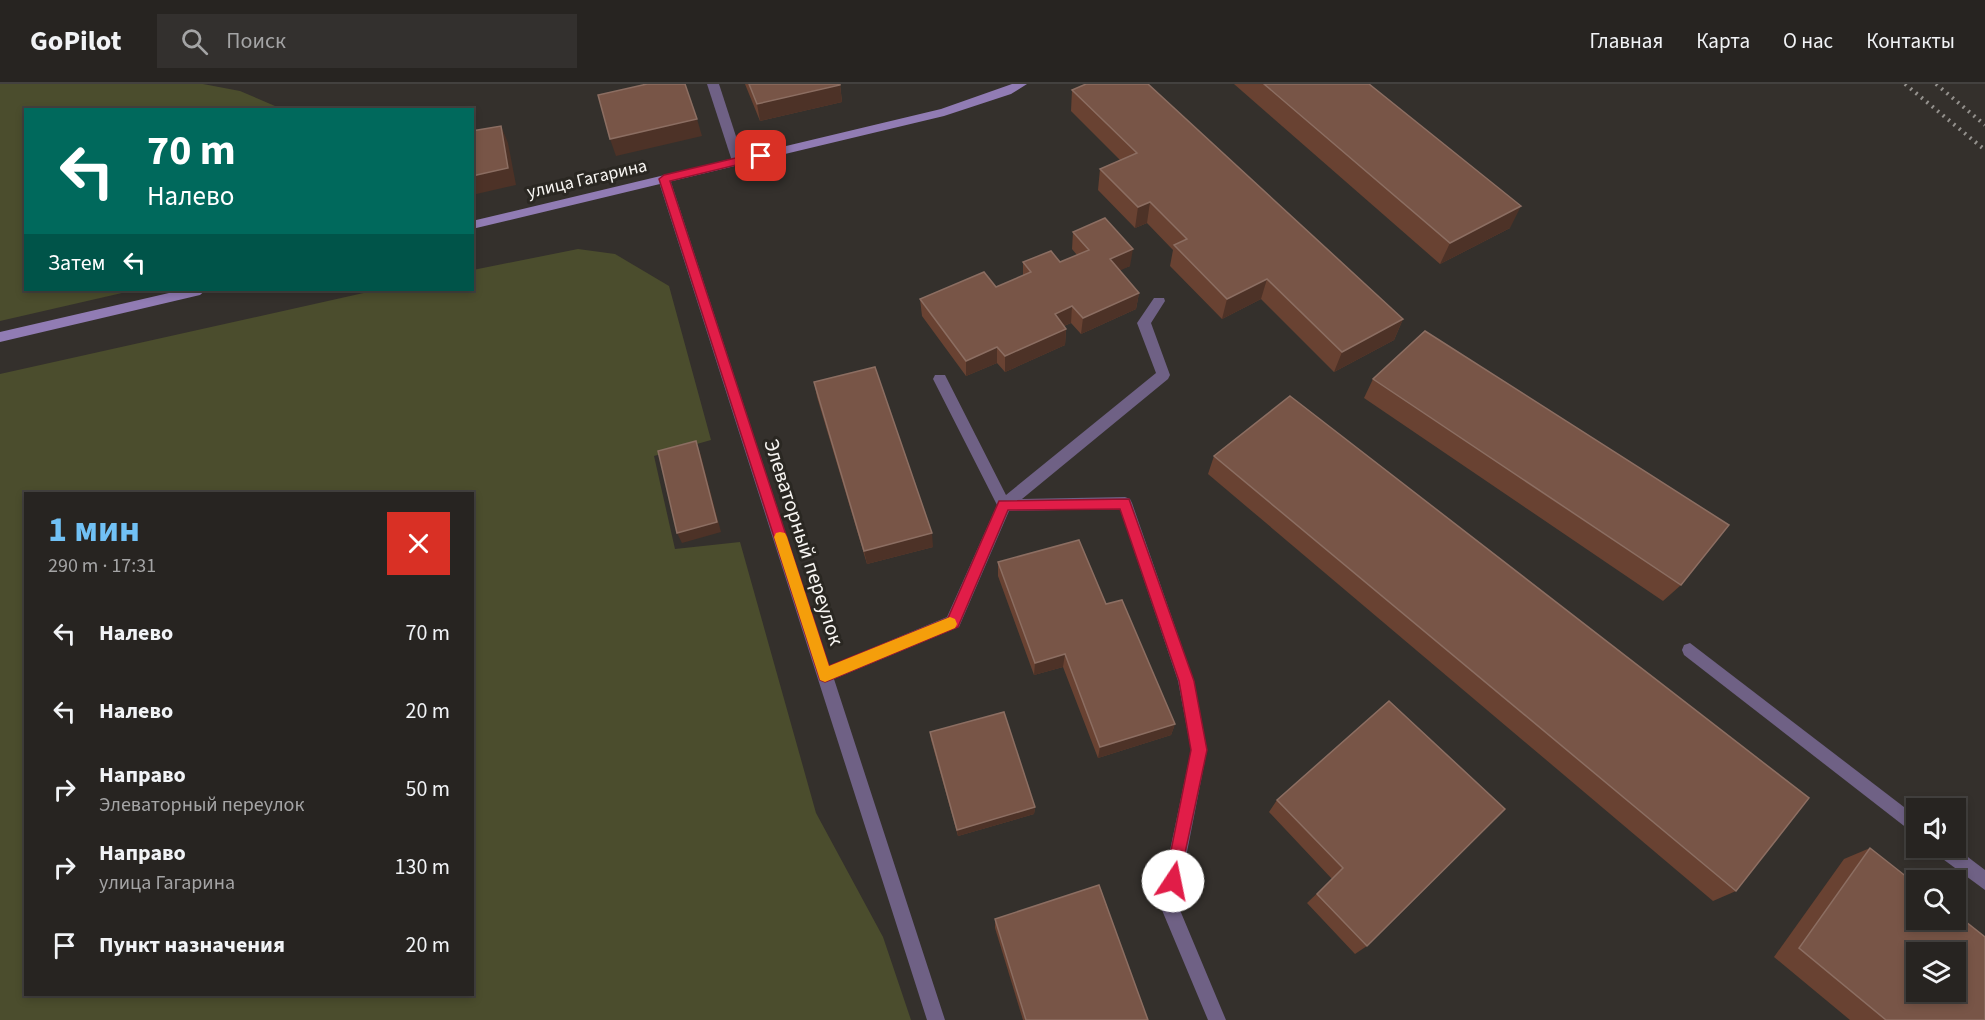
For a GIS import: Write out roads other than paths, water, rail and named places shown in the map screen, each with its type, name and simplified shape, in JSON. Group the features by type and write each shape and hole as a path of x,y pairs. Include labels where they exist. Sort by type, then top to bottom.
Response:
{"street":[{"path":"713,84 738,161"},
{"name":"улица Гагарина","path":"474,225 944,112 988,98 1021,84"},
{"name":"Элеваторный переулок","path":"664,179 936,1020"},
{"path":"0,337 196,291"},
{"path":"825,675 953,622 1004,505 1163,375 1144,324 1159,301"},
{"path":"940,379 1004,505"},
{"path":"1004,505 1125,503 1186,681 1199,750 1168,903 1217,1020"},
{"path":"1690,650 1906,819"},
{"path":"1955,858 1985,881"}],"railway":[{"path":"1905,84 1985,150"},
{"path":"1936,84 1985,125"}]}
